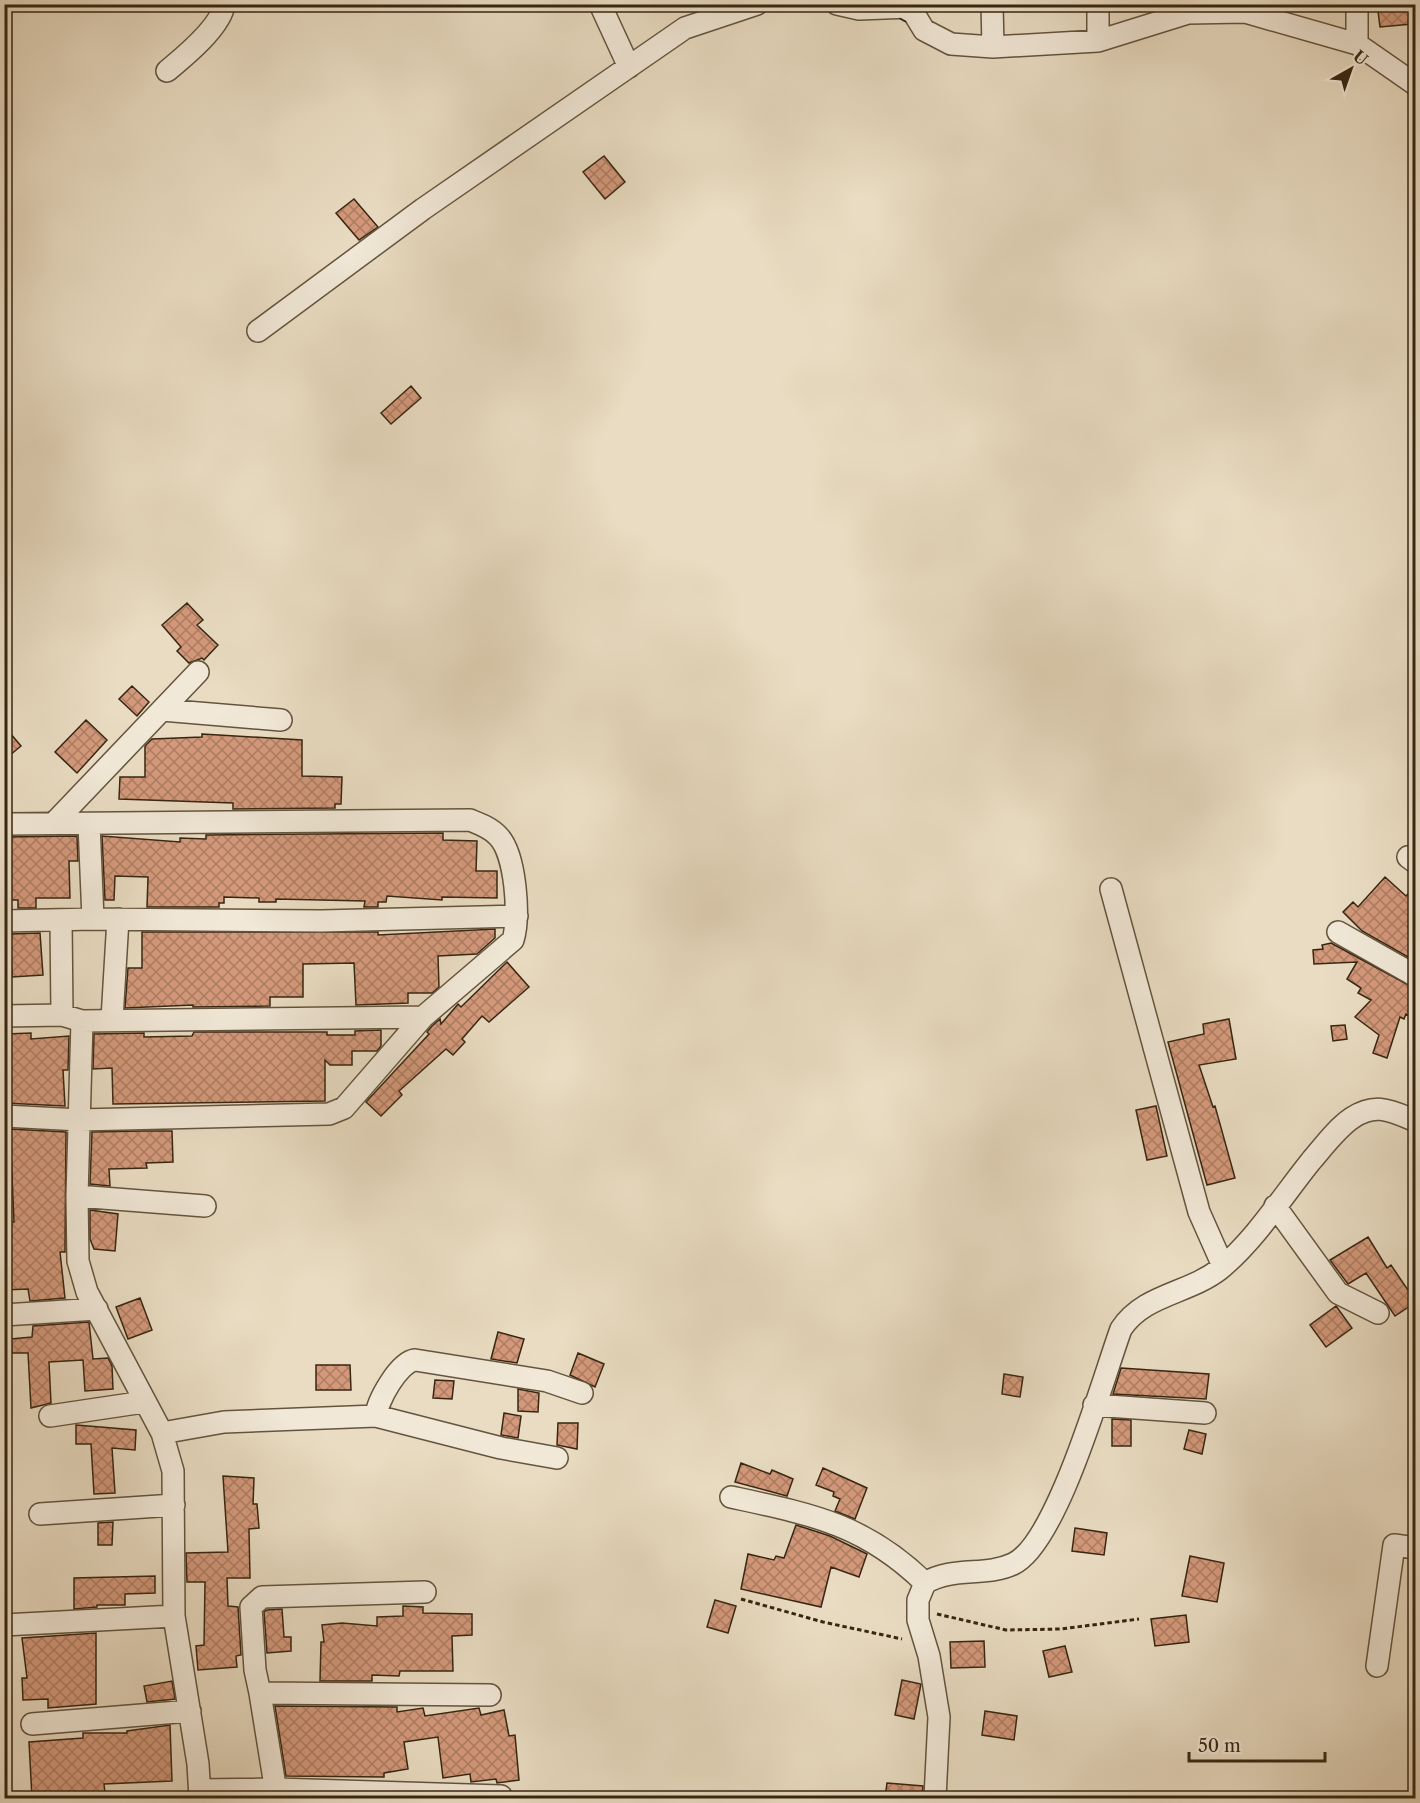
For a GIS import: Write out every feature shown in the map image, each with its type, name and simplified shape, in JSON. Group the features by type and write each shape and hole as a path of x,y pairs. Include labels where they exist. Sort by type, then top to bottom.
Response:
{"street":[{"path":"167,71 188,54 207,33 224,11 224,4"},
{"path":"600,4 629,67"},
{"path":"258,331 423,209 685,27 710,11 757,4"},
{"path":"837,4 859,9 910,6 924,30 951,44 993,47 1098,41 1188,9 1245,12 1268,10 1357,44 1416,85"},
{"path":"992,4 993,47"},
{"path":"1098,4 1098,41"},
{"path":"1357,4 1357,44"},
{"path":"54,823 198,672"},
{"path":"162,710 281,720"},
{"path":"5,821 89,824 470,820 485,826 499,836 508,853 517,916 513,940 423,1017 344,1107 329,1114 80,1120 5,1116"},
{"path":"89,824 93,919"},
{"path":"1111,889 1199,1212 1223,1266"},
{"path":"4,921 118,919 322,921 517,916"},
{"path":"112,1019 118,919"},
{"path":"62,920 80,1120 77,1196 78,1262 87,1292 162,1433 173,1471 174,1616 190,1711 200,1794 501,1796"},
{"path":"1338,932 1416,976"},
{"path":"4,1016 112,1019 423,1017"},
{"path":"935,1798 939,1718 925,1643 918,1620 918,1600 925,1583 947,1572 997,1569 1015,1564 1038,1541 1063,1496 1121,1329 1130,1315 1146,1304 1195,1284 1223,1266 1245,1246 1332,1136 1351,1118 1371,1108 1383,1108 1416,1121"},
{"path":"77,1196 206,1206"},
{"path":"1275,1206 1338,1293 1378,1313"},
{"path":"4,1315 97,1309"},
{"path":"376,1416 381,1396 410,1361 458,1365 547,1381 582,1393"},
{"path":"50,1416 144,1402"},
{"path":"1094,1405 1204,1413"},
{"path":"162,1433 224,1422 376,1416 501,1448 557,1458"},
{"path":"731,1497 804,1513 855,1531 904,1562 925,1583"},
{"path":"40,1514 174,1505"},
{"path":"1377,1666 1394,1545 1416,1548"},
{"path":"277,1794 255,1670 251,1606 255,1600 262,1597 425,1592"},
{"path":"4,1625 174,1616"},
{"path":"260,1693 490,1695"},
{"path":"32,1724 190,1711"}],"path":[{"path":"741,1599 824,1622 925,1643"},
{"path":"918,1608 970,1623 1006,1630 1061,1629 1139,1619"}],"building":[{"path":"1389,4 1410,4 1412,24 1380,27 1378,11 1389,10"},
{"path":"604,156 625,182 605,199 583,172"},
{"path":"354,199 378,227 359,240 336,213"},
{"path":"411,386 421,398 391,424 381,413"},
{"path":"187,603 203,620 197,625 218,645 204,660 202,658 189,663 177,651 181,647 162,625"},
{"path":"132,686 149,702 137,716 119,699"},
{"path":"86,720 107,740 77,773 55,752"},
{"path":"4,726 21,746 4,760"},
{"path":"202,734 302,740 302,776 342,777 341,804 335,804 335,808 233,809 233,803 119,799 120,777 145,777 145,746 152,739 202,737"},
{"path":"443,833 443,840 477,841 476,871 497,871 497,898 442,897 442,900 387,896 386,902 378,902 378,907 364,907 365,901 276,899 276,902 259,902 259,898 224,897 224,903 219,903 219,907 147,907 148,877 115,876 114,900 105,900 102,836 180,842 180,838 206,839 206,835"},
{"path":"77,836 78,861 69,861 70,898 36,898 36,908 18,908 18,900 4,900 4,837"},
{"path":"1385,877 1406,896 1416,885 1416,916 1408,926 1416,931 1416,947 1408,957 1362,931 1343,912 1353,902 1358,907"},
{"path":"495,929 495,938 477,954 438,956 439,987 432,993 408,993 408,1003 356,1005 354,963 303,964 303,997 270,997 270,1006 193,1007 193,1005 125,1008 128,968 142,968 142,932 378,932 378,935"},
{"path":"40,933 43,975 12,977 10,934"},
{"path":"1331,943 1416,989 1416,1022 1406,1014 1404,1019 1400,1017 1387,1058 1373,1053 1379,1035 1355,1017 1371,1000 1358,993 1361,988 1347,979 1357,962 1314,964 1313,950 1323,949 1322,945"},
{"path":"507,962 529,987 489,1022 482,1016 462,1039 465,1042 453,1055 446,1049 399,1091 402,1095 381,1116 366,1102 429,1034 427,1032 432,1026 440,1019 441,1024 458,1004 461,1007"},
{"path":"1229,1019 1236,1059 1199,1065 1213,1107 1215,1106 1235,1178 1207,1185 1168,1042 1204,1034 1203,1024"},
{"path":"1345,1025 1347,1039 1333,1041 1331,1026"},
{"path":"381,1030 381,1046 377,1051 352,1051 352,1065 330,1065 325,1060 325,1101 113,1104 112,1068 93,1069 94,1034 144,1033 144,1037 192,1036 194,1032 327,1032 327,1035 355,1035 355,1031"},
{"path":"31,1033 31,1039 69,1036 68,1070 63,1070 65,1106 4,1103 6,1034"},
{"path":"1156,1106 1167,1156 1147,1160 1136,1110"},
{"path":"10,1129 66,1132 65,1252 60,1252 65,1298 30,1301 28,1289 4,1290 4,1256 11,1256 10,1222 14,1222"},
{"path":"172,1131 173,1162 146,1163 147,1168 109,1169 110,1186 90,1184 92,1132"},
{"path":"90,1210 118,1214 115,1251 94,1249 90,1239"},
{"path":"1368,1237 1387,1268 1391,1265 1416,1302 1395,1316 1366,1273 1348,1284 1330,1260"},
{"path":"140,1298 152,1330 128,1339 116,1307"},
{"path":"1336,1306 1352,1328 1326,1347 1310,1325"},
{"path":"89,1322 93,1359 108,1358 112,1366 113,1389 85,1391 83,1360 49,1362 51,1403 31,1408 28,1353 12,1353 11,1339 32,1337 33,1326"},
{"path":"498,1332 524,1339 517,1363 491,1359"},
{"path":"578,1353 604,1364 595,1387 570,1375"},
{"path":"316,1365 350,1365 351,1390 316,1390"},
{"path":"1121,1368 1209,1374 1206,1399 1113,1394"},
{"path":"1004,1374 1023,1377 1020,1397 1002,1394"},
{"path":"435,1380 454,1381 452,1399 433,1398"},
{"path":"518,1389 539,1393 538,1412 518,1411"},
{"path":"504,1413 521,1416 518,1438 501,1435"},
{"path":"1112,1419 1131,1420 1131,1446 1112,1446"},
{"path":"558,1423 578,1423 577,1449 557,1445"},
{"path":"76,1425 136,1430 135,1450 112,1448 115,1493 94,1494 91,1444 76,1444"},
{"path":"1189,1430 1206,1434 1202,1454 1184,1449"},
{"path":"741,1463 770,1474 772,1470 793,1479 787,1496 735,1482"},
{"path":"823,1468 867,1488 855,1519 835,1511 840,1499 833,1496 834,1492 816,1485"},
{"path":"223,1476 254,1478 253,1504 257,1504 259,1528 249,1529 250,1578 227,1578 228,1606 238,1607 241,1655 236,1656 237,1667 198,1670 196,1646 204,1645 205,1582 187,1582 186,1553 228,1552"},
{"path":"113,1522 112,1545 98,1545 98,1523"},
{"path":"796,1525 830,1536 867,1554 859,1577 831,1567 821,1607 741,1589 748,1554 774,1560 776,1556 784,1558"},
{"path":"1075,1528 1107,1533 1104,1555 1072,1551"},
{"path":"1190,1556 1224,1563 1217,1602 1182,1596"},
{"path":"155,1576 155,1593 125,1594 125,1605 97,1605 97,1607 74,1609 74,1578"},
{"path":"715,1600 736,1606 728,1633 707,1627"},
{"path":"403,1606 423,1607 423,1613 472,1614 472,1635 452,1636 453,1671 400,1671 399,1676 372,1675 372,1681 320,1681 321,1642 324,1642 322,1625 342,1623 377,1626 377,1617 403,1616"},
{"path":"282,1609 284,1637 291,1637 291,1651 267,1653 264,1612"},
{"path":"1186,1615 1189,1642 1155,1646 1151,1619"},
{"path":"96,1633 96,1704 48,1708 48,1699 23,1700 22,1678 27,1678 22,1638"},
{"path":"984,1641 985,1667 951,1668 950,1642"},
{"path":"1065,1646 1072,1672 1049,1677 1043,1651"},
{"path":"902,1680 921,1684 914,1719 895,1715"},
{"path":"172,1681 175,1699 147,1702 144,1686"},
{"path":"275,1706 397,1707 397,1712 423,1708 425,1716 479,1708 481,1715 504,1710 509,1736 515,1735 519,1780 497,1783 496,1779 471,1782 470,1774 443,1778 438,1737 404,1742 408,1769 384,1773 384,1777 286,1776"},
{"path":"985,1711 1017,1716 1014,1740 982,1735"},
{"path":"170,1725 172,1781 104,1784 105,1793 78,1795 78,1798 32,1798 29,1742 83,1738 83,1733 127,1733 127,1731"},
{"path":"887,1783 923,1786 922,1798 885,1798"}]}
